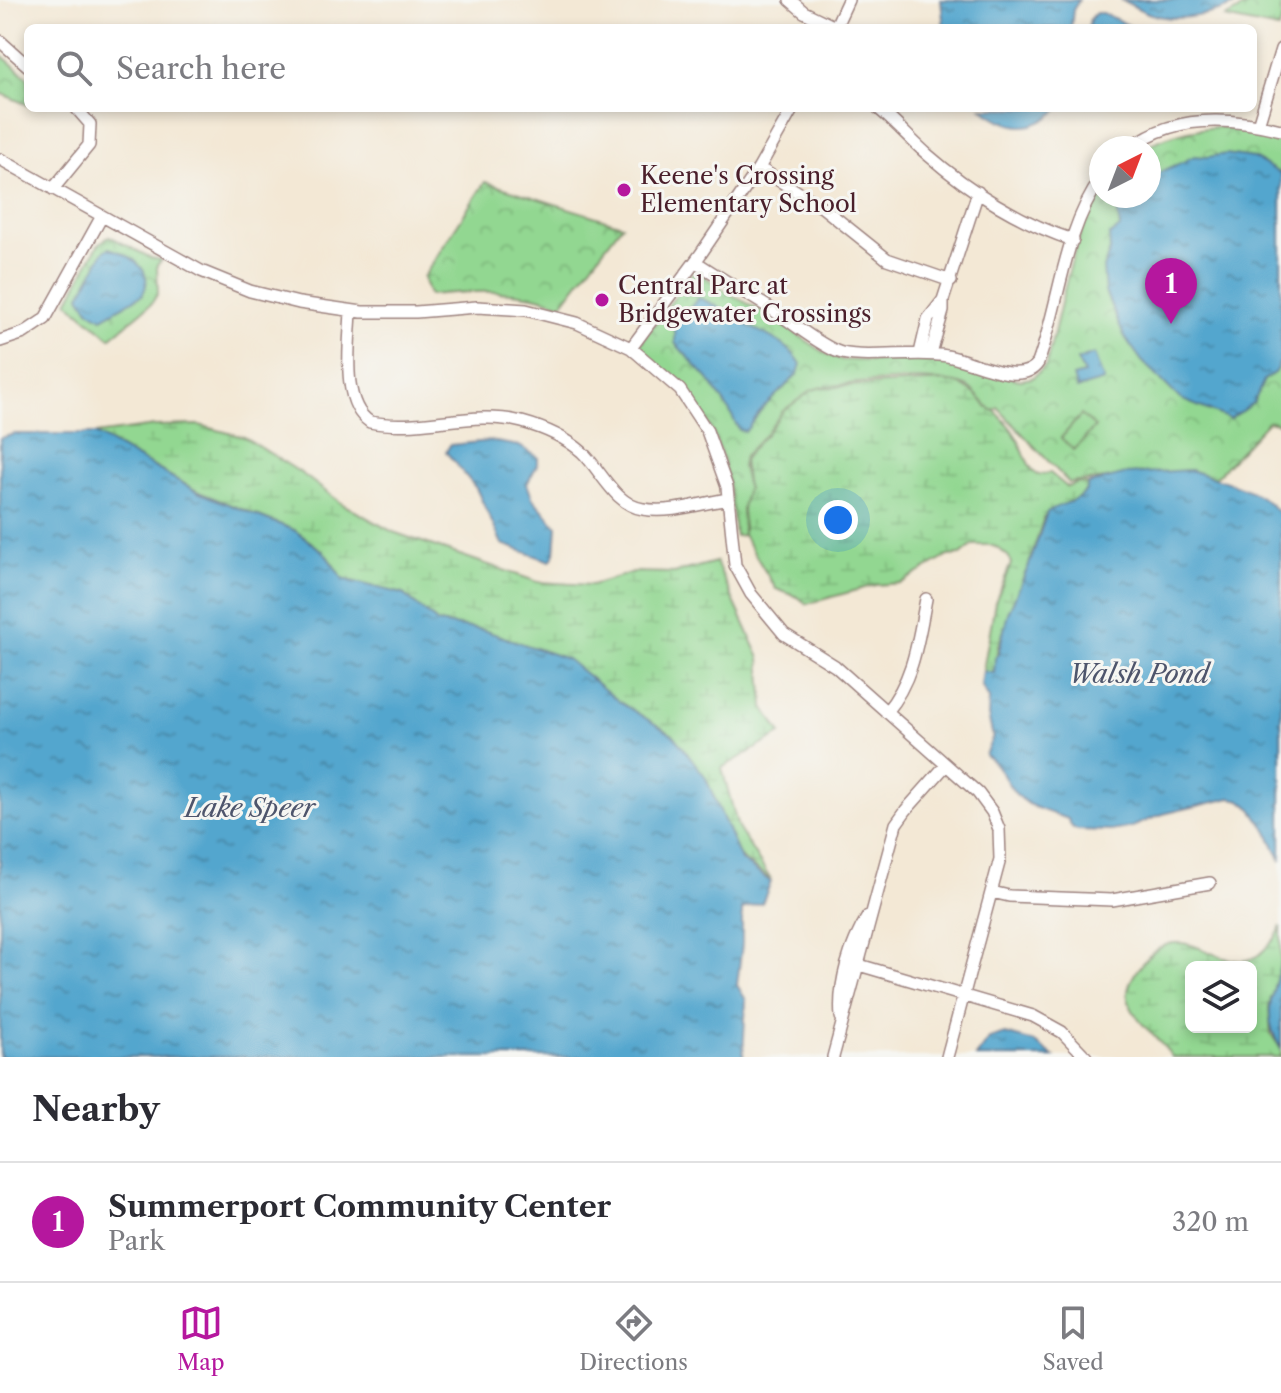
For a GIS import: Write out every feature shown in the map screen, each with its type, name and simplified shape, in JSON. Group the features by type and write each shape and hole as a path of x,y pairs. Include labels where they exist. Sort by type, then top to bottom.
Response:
{"street":[{"path":"790,0 804,12 827,24"},
{"path":"837,24 848,0"},
{"path":"0,41 24,62"},
{"path":"1258,125 1281,49"},
{"path":"53,189 89,145 90,124 80,112"},
{"path":"631,348 696,262 759,168 791,112"},
{"path":"882,112 934,160 978,192 1042,228 1073,240"},
{"path":"1149,136 1186,123 1220,121 1281,130"},
{"path":"0,159 192,266 229,283 299,303 351,311 403,313 477,307 517,309 571,321 631,348 673,382 698,415 719,458 728,499 733,557 751,594 784,634 830,662 983,799 996,820 1001,852 947,1057"},
{"path":"759,168 822,207 882,256 951,281"},
{"path":"925,353 943,311 943,300 978,192"},
{"path":"696,262 732,288 837,352 853,355 925,353 962,358 1023,375 1032,371 1040,359 1073,240 1089,199"},
{"path":"0,341 24,333 45,319 102,216"},
{"path":"351,311 350,380 360,412 370,422 416,423 482,417 518,421 568,441 587,457 620,497 638,508 662,509 728,499"},
{"path":"886,712 908,679 926,599"},
{"path":"833,1057 898,820 946,765"},
{"path":"992,892 1009,896 1104,900 1138,897 1210,883"},
{"path":"842,1022 841,999 848,962 857,935 873,908"},
{"path":"859,965 1040,1019 1062,1032 1086,1057"}],"green space":[{"path":"1257,0 1281,0 1278,29 1225,18"},
{"path":"0,54 24,75 24,103 0,93"},
{"path":"1217,127 1281,137 1281,424 1268,421 1215,478 1190,470 1069,483 998,408 993,411 968,387 919,380 822,387 812,390 783,411 744,456 742,466 747,488 742,507 743,535 735,536 727,476 707,421 683,387 652,360 640,344 693,272 702,272 729,293 827,354 842,360 945,361 1020,380 1032,378 1046,365 1074,253 1092,208 1161,208 1161,140 1197,129"},
{"path":"485,182 622,225 562,304 513,293 429,295 423,278"},
{"path":"109,236 151,258 162,260 157,265 158,293 151,304 110,338 68,302 98,245"},
{"path":"950,381 978,396 1005,421 1038,475 1050,473 1067,487 1078,483 1088,484 1081,496 1044,517 1029,565 1008,613 998,645 994,674 983,671 995,602 1011,564 1009,557 998,548 973,545 961,555 948,556 901,583 875,585 807,604 776,589 743,535 742,507 747,488 743,460 783,411 812,390 822,387"},
{"path":"1081,415 1095,427 1074,450 1061,438"},
{"path":"199,425 244,437 344,505 393,532 538,582 592,585 634,572 674,573 716,562 760,658 764,707 781,734 722,768 738,828 771,880 732,851 673,735 621,703 483,630 438,623 403,594 343,579 324,552 294,530 201,493 95,434 155,426"},
{"path":"1281,926 1281,962 1269,1007 1271,1034 1281,1049 1281,1057 1172,1057 1131,1007 1128,991 1135,973 1152,953 1167,945 1181,943 1221,957 1248,960 1257,956 1274,939"}],"water":[{"path":"941,0 1079,0 1073,10 1071,24 944,24"},
{"path":"1121,0 1246,0 1212,13 1175,18 1151,14"},
{"path":"1096,13 1103,13 1126,24 1089,24"},
{"path":"988,112 1055,112 1040,122 1021,126"},
{"path":"1226,154 1254,158 1281,174 1281,360 1275,372 1264,380 1254,402 1230,419 1180,399 1142,361 1124,336 1105,292 1103,268 1110,251 1109,236 1120,228 1119,208 1161,208 1161,172 1194,156"},
{"path":"109,248 125,254 139,265 144,271 146,286 142,295 102,318 89,310 80,296 104,251"},
{"path":"698,298 779,342 801,364 798,374 764,407 745,432 739,430 708,379 675,343 675,326"},
{"path":"1094,354 1104,381 1077,389 1073,377 1084,374 1077,360"},
{"name":"Lake Speer","path":"15,434 95,434 200,493 294,530 324,552 343,579 403,594 438,623 483,630 567,659 621,703 673,735 705,776 741,860 771,882 762,903 742,909 737,985 746,1000 743,1057 0,1057 0,438"},
{"path":"490,441 519,446 538,457 527,484 533,499 557,526 555,554 550,561 502,544 476,488 446,452 450,445"},
{"name":"Walsh Pond","path":"1190,470 1251,491 1281,516 1281,861 1268,832 1252,809 1241,800 1231,798 1163,814 1132,827 1111,831 1077,830 1068,819 1034,807 1022,799 985,755 993,737 988,716 989,699 981,685 983,671 994,673 995,657 1008,613 1047,512 1077,499 1088,484 1126,474"},
{"path":"1281,962 1281,1049 1271,1026 1270,1006"},
{"path":"1005,1034 1034,1042 1054,1057 976,1057 989,1039"}],"place":[{"name":"Keene's Crossing Elementary School","path":"624,190"},
{"name":"Central Parc at Bridgewater Crossings","path":"602,300"},
{"name":"Summerport Community Center","path":"1171,324"}]}
